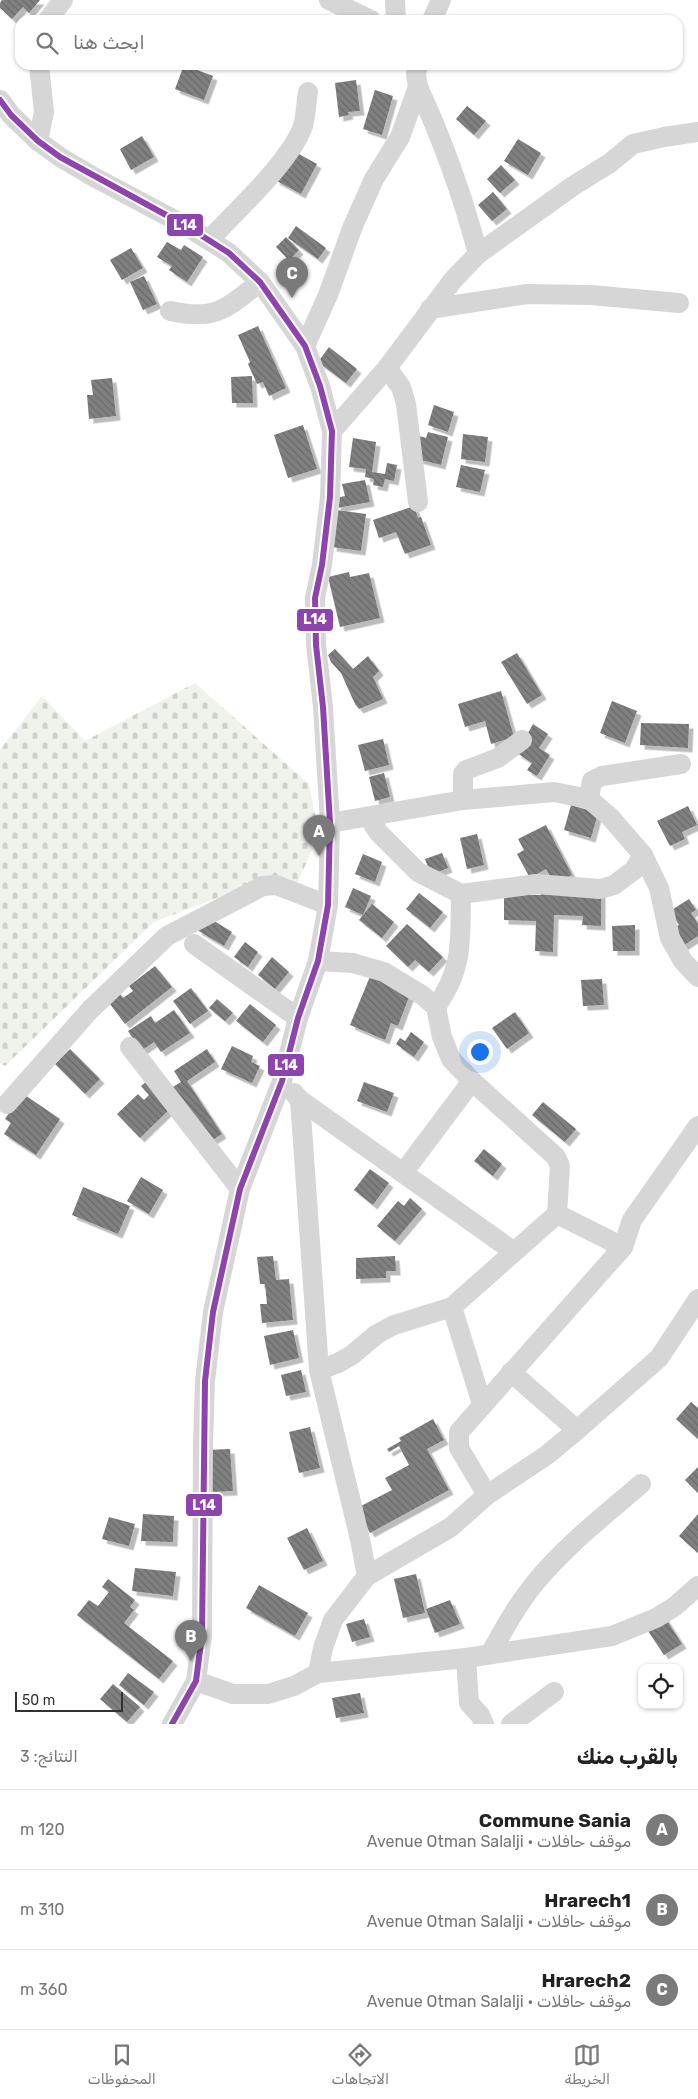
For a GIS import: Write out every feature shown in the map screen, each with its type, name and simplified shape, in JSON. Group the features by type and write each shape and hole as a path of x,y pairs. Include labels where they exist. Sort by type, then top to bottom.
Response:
{"street":[{"path":"52,15 63,0"},
{"path":"329,0 360,15"},
{"path":"395,0 396,15"},
{"path":"434,15 441,0"},
{"path":"38,141 44,112 39,70"},
{"path":"416,73 464,201 478,254"},
{"path":"305,346 328,295 353,226 370,187 400,137 416,73"},
{"path":"208,240 268,177 298,138 305,119 308,92"},
{"path":"0,100 11,115 38,141 92,176 229,253 260,282 305,346 320,386 332,431 331,488 322,565 315,598 316,645 323,707 330,823 328,906 318,961 298,1018 282,1081 240,1188 214,1312 205,1381 202,1635 196,1680 172,1724"},
{"path":"332,431 387,368 430,309 478,254 558,196 610,163 633,144 696,130"},
{"path":"170,311 196,315 222,311 260,282"},
{"path":"430,309 527,294 591,295 679,303"},
{"path":"387,368 401,387 406,404 418,502"},
{"path":"462,800 462,774 466,770 498,758 522,740"},
{"path":"588,799 592,781 602,776 681,764"},
{"path":"330,823 462,800 554,792 588,799 610,817 643,855 659,888 670,938 683,961 698,977"},
{"path":"369,817 378,832 418,872 461,894 536,884 600,889 614,885 634,870 643,855"},
{"path":"7,1104 90,1010 167,936 263,886 276,885 328,906"},
{"path":"436,1008 452,982 459,959 461,894"},
{"path":"194,944 298,1018"},
{"path":"318,961 353,963 384,972 422,995 436,1008 442,1037 451,1059 472,1081 556,1157 560,1166 557,1214 514,1250 452,1307 394,1326 376,1334 338,1363 319,1370"},
{"path":"130,1047 240,1188"},
{"path":"282,1081 300,1100 514,1250"},
{"path":"402,1173 472,1081"},
{"path":"300,1100 319,1370 360,1539 367,1576"},
{"path":"487,1495 459,1448 459,1432 623,1247 632,1220 698,1126"},
{"path":"557,1214 623,1247"},
{"path":"318,1673 323,1648 333,1620 367,1576 451,1527 487,1495 547,1454 577,1430 659,1358 698,1299"},
{"path":"452,1307 482,1404"},
{"path":"511,1372 577,1430"},
{"path":"490,1654 509,1618 536,1582 574,1543 641,1484"},
{"path":"196,1680 233,1694 268,1694 294,1686 318,1673 466,1658 612,1636 668,1611 698,1586"},
{"path":"466,1658 470,1703 480,1715 484,1724"},
{"path":"511,1724 554,1692"}],"green space":[{"path":"195,683 309,784 319,835 295,888 256,883 154,922 5,1066 0,1063 0,750 42,696 85,741"}],"building":[{"path":"2,0 40,0 29,13 23,7 12,19 0,8"},
{"path":"182,70 197,70 213,76 204,100 175,89"},
{"path":"356,80 360,111 348,112 349,115 339,117 335,83"},
{"path":"375,90 393,96 382,135 363,129"},
{"path":"467,106 486,121 474,135 456,119"},
{"path":"142,136 154,157 131,170 120,149"},
{"path":"518,139 541,153 528,175 504,161"},
{"path":"290,149 317,164 301,194 275,180"},
{"path":"501,165 515,180 500,193 487,179"},
{"path":"493,192 507,209 492,221 478,205"},
{"path":"296,226 326,248 318,259 288,238"},
{"path":"286,237 299,250 289,260 276,247"},
{"path":"167,242 181,250 184,245 203,257 187,282 169,270 172,266 157,257"},
{"path":"131,248 143,268 122,280 110,260"},
{"path":"144,276 157,304 143,310 130,282"},
{"path":"258,326 286,388 269,396 263,382 257,384 238,335"},
{"path":"329,347 357,369 346,383 318,362"},
{"path":"252,376 253,403 232,403 231,377"},
{"path":"112,378 116,416 89,419 87,395 93,395 91,380"},
{"path":"434,405 454,412 448,432 428,425"},
{"path":"303,425 317,469 288,478 274,435"},
{"path":"428,432 448,437 441,465 413,458 419,436 426,438"},
{"path":"463,434 488,437 485,462 461,459"},
{"path":"353,438 376,442 372,472 385,474 387,463 397,465 394,481 385,479 383,487 373,485 374,479 365,477 366,469 349,467"},
{"path":"461,465 485,470 480,492 456,487"},
{"path":"365,480 370,502 337,508 335,498 345,496 342,484"},
{"path":"414,506 418,518 421,517 431,545 405,554 396,532 379,538 373,520"},
{"path":"337,510 366,514 361,551 332,547"},
{"path":"349,572 350,577 369,573 380,618 340,627 328,577"},
{"path":"335,649 353,669 368,656 379,671 373,677 383,699 359,709 341,673 331,662 328,655"},
{"path":"517,653 542,695 527,704 501,662"},
{"path":"501,691 514,737 491,744 485,721 465,727 458,704"},
{"path":"612,701 637,711 625,743 600,733"},
{"path":"641,723 689,724 688,748 640,745"},
{"path":"533,724 548,734 539,748 550,755 537,776 527,770 532,763 517,753"},
{"path":"383,739 389,765 365,771 358,745"},
{"path":"384,773 390,797 375,801 369,777"},
{"path":"571,805 598,813 591,838 564,830"},
{"path":"688,806 697,825 682,832 685,839 670,846 657,821"},
{"path":"546,825 572,875 554,884 546,869 530,878 517,854 524,850 518,839"},
{"path":"477,834 484,865 467,869 460,838"},
{"path":"442,853 448,868 431,875 425,859"},
{"path":"363,854 382,862 375,882 355,874"},
{"path":"353,888 371,896 363,915 345,907"},
{"path":"541,891 601,893 601,926 582,925 583,916 554,915 553,952 535,951 536,921 504,920 504,894 541,895"},
{"path":"419,893 443,912 430,928 406,909"},
{"path":"689,899 696,910 691,913 698,924 698,936 683,946 672,929 679,925 670,911"},
{"path":"372,904 394,922 382,938 359,920"},
{"path":"206,916 232,932 224,946 197,930"},
{"path":"407,924 443,957 429,972 415,960 408,967 386,946"},
{"path":"635,925 635,951 613,951 612,926"},
{"path":"245,942 258,952 248,967 234,957"},
{"path":"272,957 289,972 275,989 258,975"},
{"path":"155,966 172,987 125,1024 107,1000 118,991 123,998 133,991 129,986"},
{"path":"371,974 412,989 398,1026 391,1023 385,1040 350,1025"},
{"path":"602,979 604,1005 583,1006 581,980"},
{"path":"191,988 208,1011 190,1024 173,1001"},
{"path":"217,999 233,1013 225,1021 209,1008"},
{"path":"250,1004 276,1025 263,1042 236,1021"},
{"path":"174,1010 190,1033 161,1052 154,1042 141,1051 128,1031 151,1016 155,1023"},
{"path":"515,1012 529,1033 507,1049 492,1028"},
{"path":"411,1032 424,1042 414,1057 396,1044 400,1038 405,1041"},
{"path":"232,1046 253,1056 251,1062 260,1066 252,1083 221,1069"},
{"path":"70,1049 100,1079 85,1094 55,1064"},
{"path":"207,1049 215,1062 187,1081 222,1134 206,1144 168,1090 181,1082 174,1071"},
{"path":"147,1081 172,1107 140,1138 117,1114 138,1094 144,1100 149,1095 141,1086"},
{"path":"364,1082 394,1093 387,1112 357,1101"},
{"path":"22,1093 60,1119 36,1155 4,1134 11,1123 5,1119"},
{"path":"543,1102 576,1129 565,1142 532,1115"},
{"path":"484,1149 502,1164 493,1176 474,1161"},
{"path":"370,1169 389,1183 373,1205 354,1190"},
{"path":"141,1177 163,1190 149,1214 127,1201"},
{"path":"83,1187 130,1206 118,1234 72,1215"},
{"path":"410,1198 422,1209 395,1241 377,1226 398,1201 404,1206"},
{"path":"273,1256 276,1280 289,1279 293,1320 262,1323 260,1304 267,1304 265,1284 260,1284 257,1257"},
{"path":"395,1256 396,1271 386,1271 386,1278 356,1279 356,1258"},
{"path":"293,1330 299,1358 270,1365 264,1336"},
{"path":"301,1370 306,1392 286,1396 281,1375"},
{"path":"691,1402 698,1408 698,1439 676,1419"},
{"path":"433,1419 444,1440 427,1449 449,1490 370,1533 357,1508 392,1490 385,1478 409,1465 399,1446 389,1452 387,1449 401,1441 399,1438"},
{"path":"310,1427 320,1468 299,1473 289,1432"},
{"path":"230,1449 233,1491 210,1492 207,1450"},
{"path":"698,1467 698,1493 685,1480"},
{"path":"143,1514 174,1516 173,1542 141,1541"},
{"path":"698,1514 698,1553 679,1536"},
{"path":"109,1517 135,1524 129,1546 102,1539"},
{"path":"307,1528 323,1561 304,1570 287,1538"},
{"path":"135,1568 176,1572 173,1596 132,1591"},
{"path":"416,1574 425,1613 403,1618 394,1579"},
{"path":"108,1579 135,1600 130,1607 134,1610 124,1623 173,1661 159,1679 77,1615 89,1600 98,1606 109,1592 102,1587"},
{"path":"259,1585 308,1613 295,1636 246,1608"},
{"path":"450,1600 460,1624 435,1633 426,1609"},
{"path":"664,1616 682,1644 664,1655 646,1628"},
{"path":"364,1619 370,1637 352,1642 346,1624"},
{"path":"128,1673 154,1692 144,1705 119,1685"},
{"path":"113,1684 140,1707 127,1722 100,1699"},
{"path":"360,1693 364,1713 336,1718 332,1698"}],"transit line":[{"name":"L14","path":"0,100 11,115 38,141 60,157 188,227 229,253 260,282 305,346 320,386 332,431 330,497 322,565 315,598 316,645 323,707 330,823 328,905 318,961 298,1018 282,1081 240,1189 213,1312 205,1381 202,1635 196,1681 172,1724"}],"place":[{"name":"Hrarech2","path":"292,298"},
{"name":"Commune Sania","path":"319,856"},
{"name":"Hrarech1","path":"191,1661"}]}
